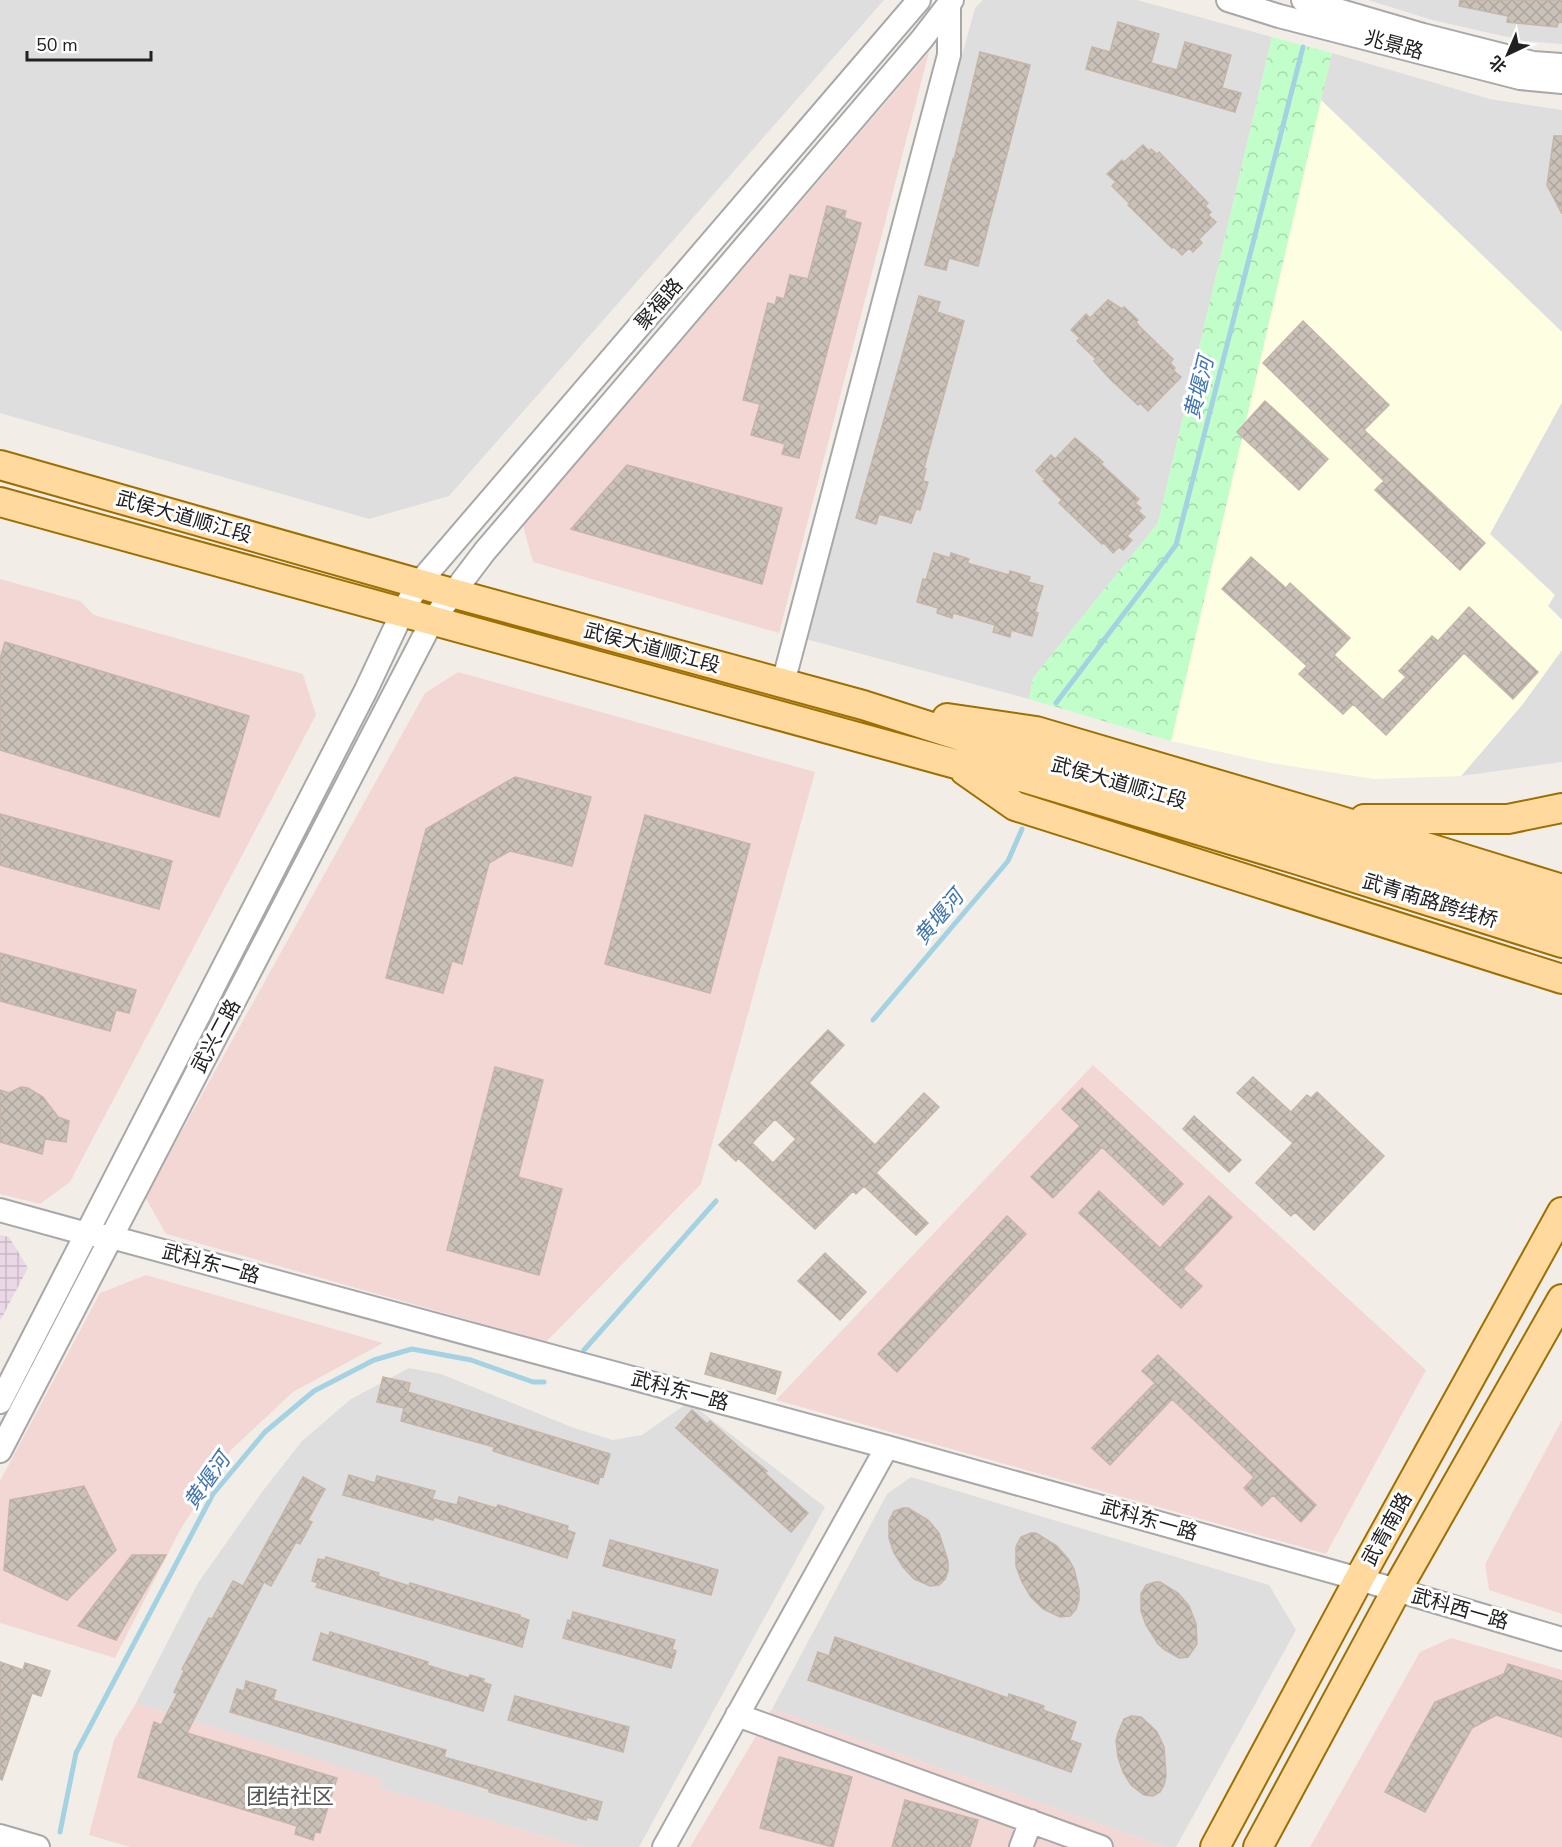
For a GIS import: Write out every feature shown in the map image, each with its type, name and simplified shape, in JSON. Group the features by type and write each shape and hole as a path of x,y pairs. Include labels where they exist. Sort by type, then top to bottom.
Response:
{"main road":[{"name":"武侯大道顺江段","path":"0,465 863,705 1300,848"},
{"name":"武侯大道顺江段","path":"0,502 956,764 1025,778 1300,848"},
{"path":"226,563 232,530"},
{"path":"863,705 1036,731 1335,819 1562,890"},
{"path":"956,764 1015,806 1562,979"},
{"path":"1335,819 1509,819 1562,808"},
{"name":"武青南路跨线桥","path":"1300,848 1562,916"},
{"name":"武青南路跨线桥","path":"1300,848 1562,943"},
{"name":"武青南路","path":"1215,1847 1359,1579 1562,1212"},
{"name":"武青南路","path":"1258,1847 1396,1591 1562,1299"}],"street":[{"name":"聚福路","path":"0,1402 419,583 919,0"},
{"name":"兆景路","path":"1228,0 1279,16 1520,78 1562,82"},
{"name":"兆景路","path":"1303,0 1533,63 1562,65"},
{"name":"武兴二路","path":"0,1451 432,621 485,551 951,2"},
{"path":"783,683 949,55 951,2"},
{"name":"武科东一路","path":"0,1210 87,1234 111,1237 887,1446 1359,1579"},
{"path":"664,1847 887,1446"},
{"name":"武科西一路","path":"1359,1579 1562,1639"},
{"path":"737,1715 1101,1847"},
{"path":"1021,1847 1031,1821"},
{"path":"0,1836 38,1847"}],"shaded area":[{"path":"0,0 884,0 449,496 369,519 0,413"},
{"path":"983,0 1137,0 1272,37 1158,523 1033,678 1029,699 802,638 975,8"},
{"path":"1368,0 1562,0 1562,44 1525,41 1432,20"},
{"path":"929,52 779,633 533,562 523,526"},
{"path":"1332,53 1490,99 1562,110 1562,332 1321,100"},
{"path":"1321,100 1562,332 1562,402 1490,534 1555,595 1548,606 1562,620 1562,650 1522,705 1461,776 1374,779 1271,763 1171,741"},
{"path":"1562,402 1562,620 1548,606 1554,595 1489,534"},
{"path":"0,579 80,601 94,615 303,674 316,715 70,1182 40,1204 0,1194"},
{"path":"1562,650 1562,762 1461,776 1522,705"},
{"path":"458,672 815,772 701,1184 546,1342 166,1234 145,1197 425,693"},
{"path":"1093,1065 1426,1370 1326,1554 776,1400"},
{"path":"0,1235 9,1237 28,1268 0,1321"},
{"path":"146,1275 383,1343 293,1392 231,1450 180,1530 115,1658 0,1623 0,1481 100,1293"},
{"path":"409,1368 441,1374 574,1428 613,1440 642,1435 689,1402 825,1507 639,1847 582,1847 378,1788 381,1780 136,1703 198,1583 262,1492 302,1441 351,1399"},
{"path":"1562,1420 1562,1614 1489,1590 1485,1564"},
{"path":"911,1477 1269,1585 1296,1630 1176,1847 1165,1847 772,1709 887,1494"},
{"path":"1451,1638 1562,1670 1562,1847 1310,1847 1420,1652"},
{"path":"136,1703 381,1779 379,1788 582,1847 130,1847 89,1835 114,1740"},
{"path":"772,1709 1165,1847 690,1847"}],"green space":[{"path":"1272,37 1332,53 1171,741 1029,699 1033,678 1158,523"}],"building":[{"path":"1460,0 1562,0 1562,22 1558,23 1557,27 1507,22 1508,16 1459,6"},
{"path":"1118,22 1159,34 1151,63 1177,70 1185,42 1231,55 1222,88 1241,93 1235,112 1086,69 1092,47 1110,52"},
{"path":"980,52 1030,65 978,266 949,258 946,270 925,265 954,160"},
{"path":"1554,136 1562,136 1562,214 1547,185"},
{"path":"1143,145 1149,151 1151,149 1157,154 1159,152 1208,203 1205,206 1211,212 1208,215 1216,222 1199,239 1202,243 1193,252 1189,248 1182,255 1174,247 1172,248 1112,186 1116,182 1107,174"},
{"path":"827,206 846,211 844,218 861,223 799,458 782,454 785,444 751,435 760,404 743,400 768,303 775,305 777,297 784,299 790,275 808,279"},
{"path":"919,296 940,302 937,312 964,321 924,468 926,469 923,481 928,482 920,510 916,509 911,523 879,514 876,524 856,518"},
{"path":"1108,300 1122,309 1124,307 1138,320 1136,322 1141,328 1173,359 1170,363 1175,368 1173,370 1181,377 1148,411 1140,403 1138,405 1110,379 1094,361 1096,359 1077,341 1080,338 1071,330 1086,314 1090,318"},
{"path":"1303,321 1389,405 1364,430 1485,543 1460,570 1375,490 1384,481 1263,363"},
{"path":"1265,401 1328,459 1299,490 1237,432"},
{"path":"1075,438 1103,462 1101,464 1139,499 1135,503 1141,508 1138,511 1145,517 1127,536 1132,540 1123,550 1119,547 1113,553 1104,543 1102,544 1059,503 1062,500 1036,471 1051,455 1055,459"},
{"path":"627,465 782,508 762,584 571,529"},
{"path":"934,553 950,558 951,553 969,559 967,563 1009,575 1010,571 1030,577 1028,582 1043,586 1035,612 1038,613 1032,636 1011,630 1010,637 993,632 995,625 953,613 952,618 937,613 938,608 917,602 923,579 926,580"},
{"path":"1251,557 1286,588 1290,583 1350,638 1334,655 1383,700 1406,677 1399,671 1432,636 1438,641 1469,607 1538,672 1513,699 1464,653 1386,735 1353,704 1343,714 1299,674 1307,666 1222,589"},
{"path":"5,642 249,716 219,817 0,750 0,659"},
{"path":"515,777 591,797 572,866 510,851 489,863 462,964 452,961 443,993 386,978 426,829"},
{"path":"0,814 172,861 159,909 0,865"},
{"path":"645,815 750,844 710,993 605,964"},
{"path":"0,953 136,990 129,1013 116,1010 110,1031 0,1001"},
{"path":"828,1030 844,1045 809,1083 875,1145 924,1093 939,1107 876,1173 928,1223 916,1235 864,1186 856,1194 853,1191 815,1229 738,1158 736,1161 719,1145","holes":["775,1119 796,1139 773,1163 752,1143"]},
{"path":"495,1067 543,1080 518,1177 562,1189 539,1275 447,1250"},
{"path":"1253,1077 1291,1112 1307,1095 1311,1098 1317,1092 1384,1156 1314,1230 1295,1212 1291,1216 1256,1183 1293,1143 1237,1093"},
{"path":"21,1087 28,1088 43,1097 58,1117 69,1121 66,1142 45,1139 42,1154 0,1142 0,1090 9,1093"},
{"path":"1082,1088 1183,1184 1163,1205 1102,1147 1053,1198 1031,1177 1080,1126 1062,1109"},
{"path":"1194,1116 1241,1160 1229,1172 1183,1129"},
{"path":"1099,1191 1160,1248 1209,1196 1232,1217 1183,1269 1202,1286 1181,1308 1079,1213"},
{"path":"1007,1216 1026,1234 897,1372 878,1354"},
{"path":"825,1253 866,1292 840,1320 798,1281"},
{"path":"711,1353 781,1372 775,1394 705,1374"},
{"path":"1158,1355 1316,1505 1301,1522 1273,1495 1262,1506 1244,1488 1254,1477 1172,1399 1110,1465 1092,1448 1155,1383 1142,1371"},
{"path":"383,1377 410,1383 408,1392 610,1454 603,1477 600,1476 598,1484 493,1451 494,1447 401,1421 404,1408 377,1402"},
{"path":"692,1410 707,1424 710,1421 767,1471 765,1473 808,1513 791,1532 676,1428"},
{"path":"349,1475 375,1483 377,1476 435,1491 432,1499 457,1505 459,1497 496,1508 498,1505 568,1526 567,1530 575,1533 567,1558 434,1517 433,1520 343,1495"},
{"path":"303,1477 325,1489 308,1520 312,1522 300,1544 296,1542 271,1586 264,1582 187,1733 337,1778 320,1833 315,1832 313,1840 295,1834 297,1826 138,1777 154,1722 161,1725 177,1694 174,1692 184,1671 182,1669 209,1618 212,1619 233,1581 243,1586"},
{"path":"84,1486 116,1550 67,1600 4,1570 10,1500"},
{"path":"908,1508 928,1520 939,1533 948,1561 948,1571 945,1579 939,1585 930,1586 914,1579 894,1553 889,1538 889,1521 894,1511"},
{"path":"1036,1533 1057,1546 1074,1569 1079,1600 1070,1616 1060,1617 1043,1609 1031,1597 1022,1582 1016,1566 1016,1547 1021,1537"},
{"path":"610,1540 718,1570 711,1595 603,1566"},
{"path":"132,1555 166,1555 116,1640 78,1626"},
{"path":"326,1557 379,1573 378,1576 409,1586 410,1583 520,1615 529,1620 522,1647 316,1587 318,1583 312,1581 318,1559 325,1560"},
{"path":"1160,1582 1178,1593 1189,1606 1196,1624 1197,1644 1188,1657 1179,1658 1165,1650 1158,1644 1146,1625 1141,1611 1141,1594 1146,1585"},
{"path":"573,1612 675,1640 672,1649 676,1651 671,1668 563,1638"},
{"path":"330,1632 428,1662 427,1665 469,1678 470,1675 484,1679 483,1682 491,1685 483,1711 313,1660 321,1633 329,1636"},
{"path":"835,1637 1008,1698 1009,1694 1044,1706 1043,1710 1076,1722 1070,1740 1081,1744 1071,1772 808,1680 818,1652 829,1656"},
{"path":"0,1662 23,1670 25,1663 50,1671 41,1696 32,1693 2,1780 0,1779"},
{"path":"1508,1664 1562,1681 1562,1737 1496,1715 1472,1728 1425,1812 1385,1792 1435,1702 1504,1674"},
{"path":"246,1681 276,1690 273,1700 446,1750 444,1757 602,1802 597,1820 587,1817 586,1820 489,1792 489,1789 230,1712 237,1689 244,1691"},
{"path":"515,1696 629,1727 623,1752 508,1720"},
{"path":"1131,1716 1141,1717 1150,1725 1157,1732 1164,1747 1166,1776 1164,1785 1160,1792 1153,1796 1144,1795 1131,1785 1118,1757 1116,1741 1118,1733 1124,1719"},
{"path":"779,1757 852,1777 833,1847 760,1828"},
{"path":"905,1800 978,1820 970,1847 892,1847"}],"waterway":[{"name":"黄堰河","path":"1056,703 1176,545 1303,47"},
{"name":"黄堰河","path":"873,1020 1008,861 1022,829"},
{"name":"黄堰河","path":"584,1350 716,1201"},
{"name":"黄堰河","path":"60,1832 76,1753 213,1494 265,1432 314,1391 374,1360 412,1349 471,1360 533,1382 544,1382"}],"district":[{"name":"团结社区","path":"290,1797"}]}
